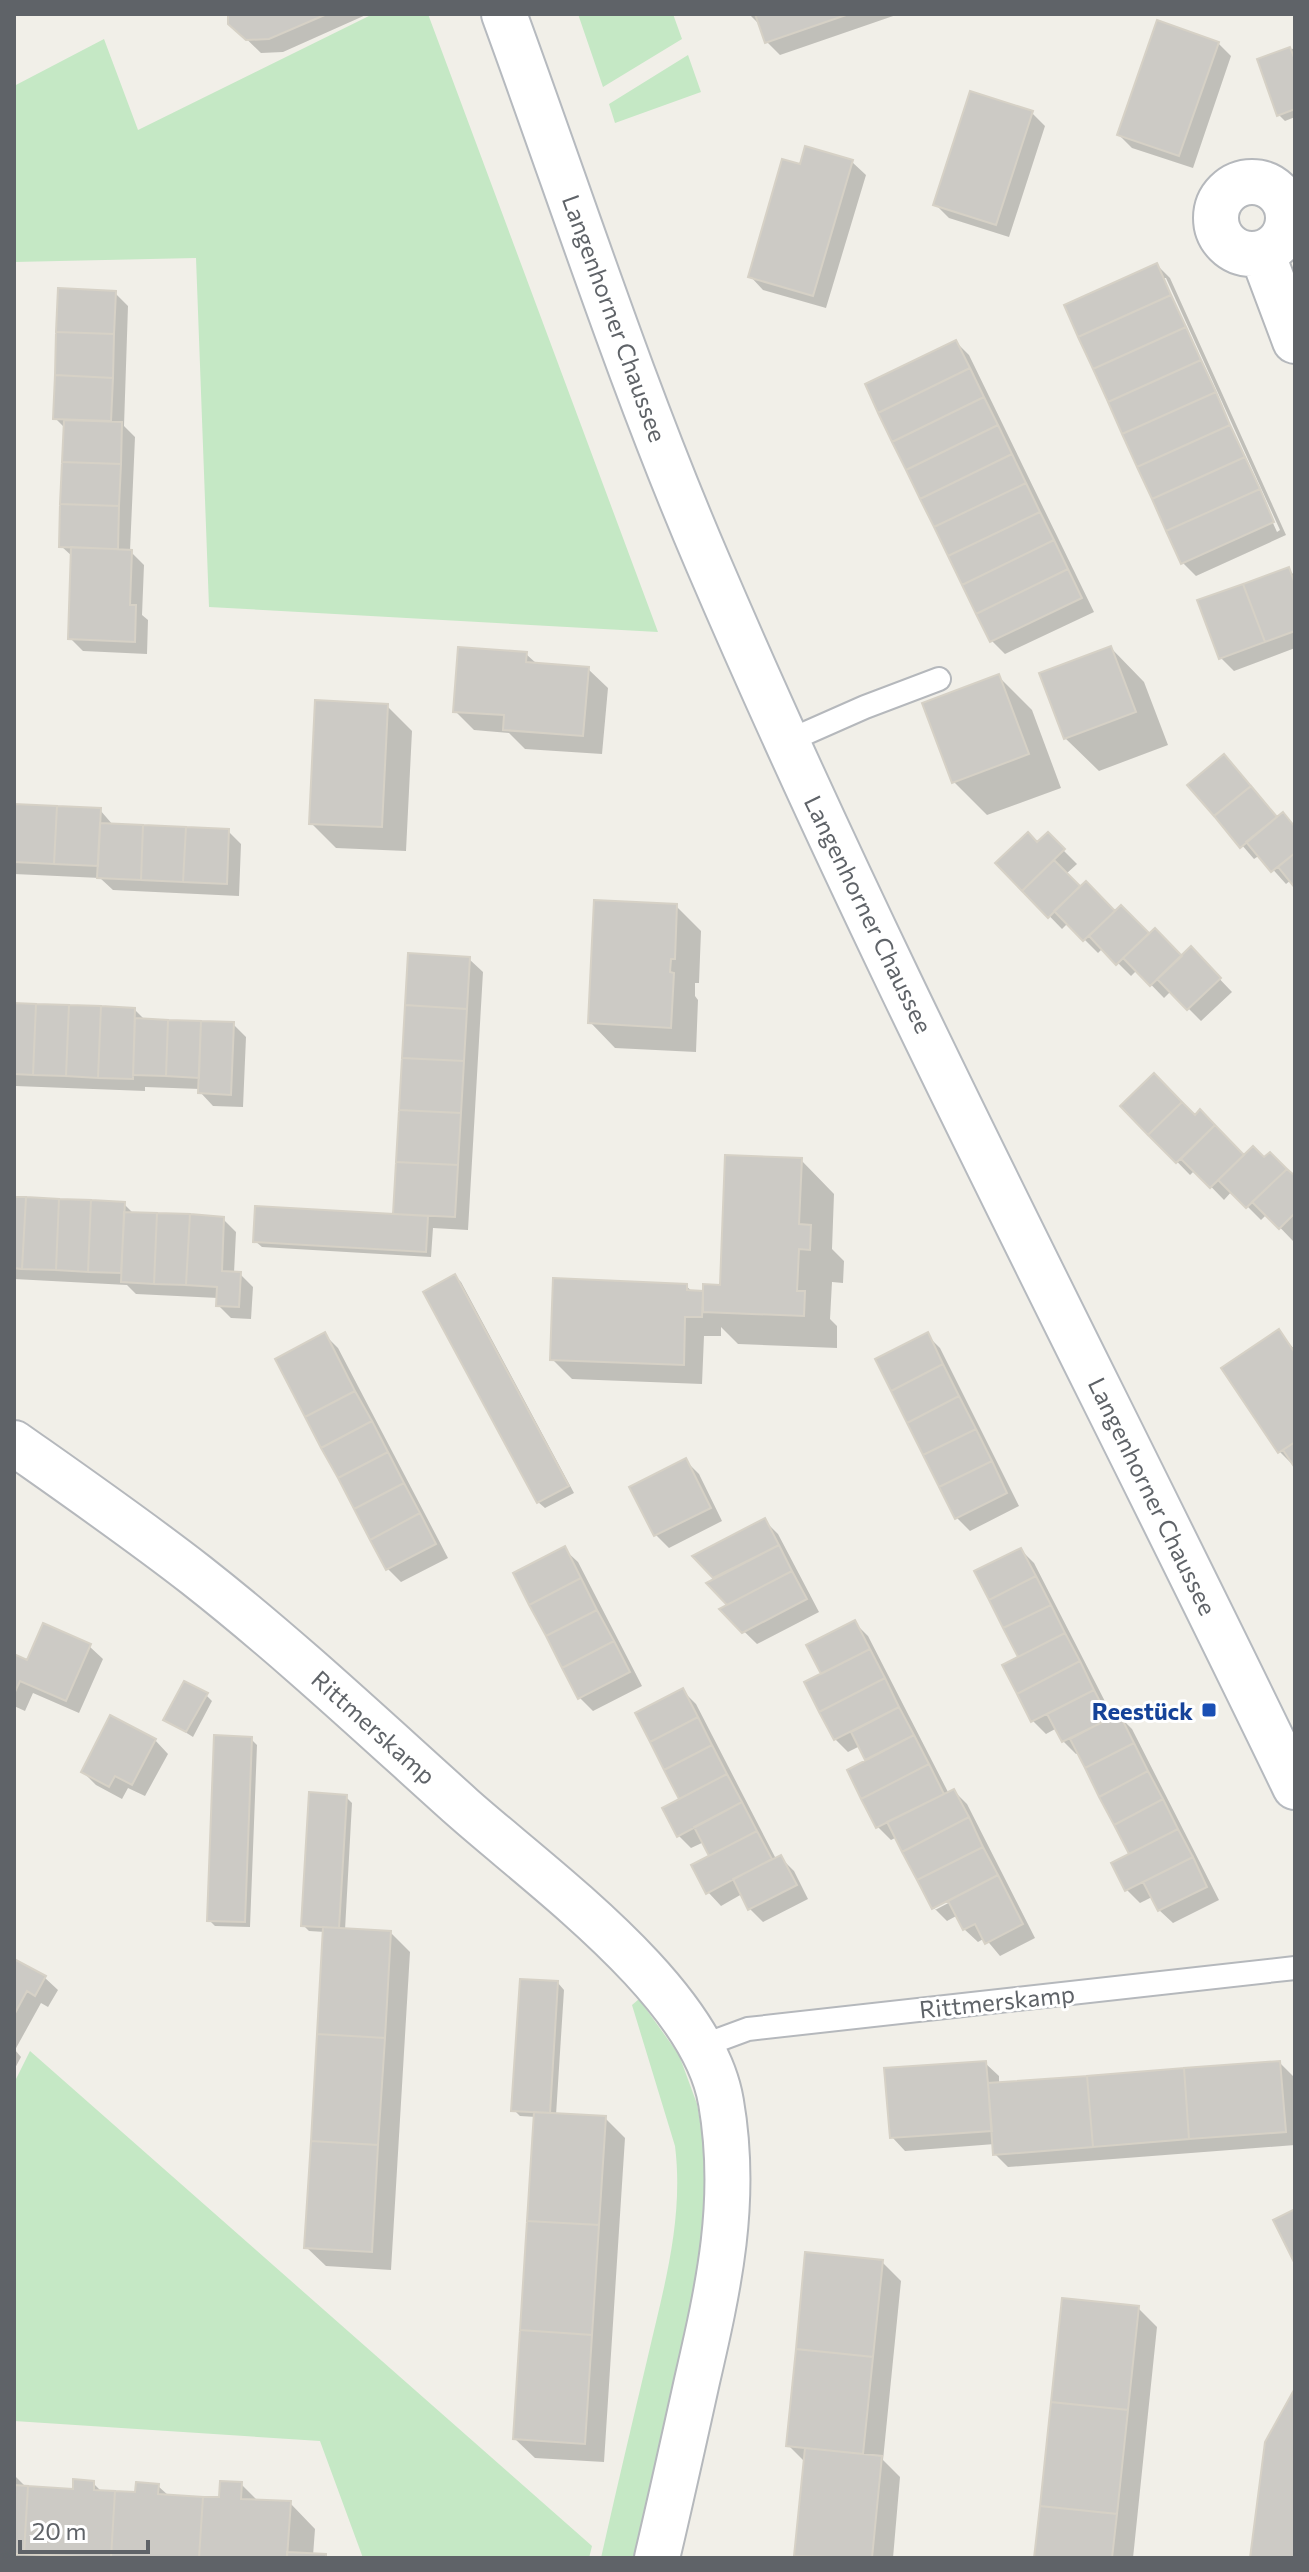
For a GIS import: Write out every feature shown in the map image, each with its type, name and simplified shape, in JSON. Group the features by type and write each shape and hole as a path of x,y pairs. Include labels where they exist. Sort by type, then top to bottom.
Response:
{"main road":[{"name":"Langenhorner Chaussee","path":"504,14 646,409 708,562 845,868 1295,1787"},
{"path":"1282,176 1287,222 1279,241 1262,253 1250,254 1228,246 1221,236 1216,214 1219,202 1235,186 1282,176"},
{"path":"1262,253 1295,341"},
{"name":"Rittmerskamp","path":"14,1443 194,1573 311,1670 614,1939 664,1992 702,2046 721,2098 728,2163 727,2225 720,2280 657,2558"}],"lane":[{"path":"788,741 939,679"},
{"name":"Rittmerskamp","path":"702,2046 748,2029 1295,1968"}],"green space":[{"path":"373,14 428,14 658,632 209,607 196,258 14,262 14,86 104,39 138,130"},
{"path":"578,14 673,14 682,39 603,87"},
{"path":"688,55 701,92 615,123 609,104"},
{"path":"639,1999 679,2055 697,2104 708,2168 709,2227 638,2558 601,2558 666,2278 677,2199 675,2146 632,2005"},
{"path":"30,2051 592,2546 589,2558 363,2558 320,2441 14,2421 14,2083"}],"building":[{"path":"228,14 327,14 269,39 246,40 228,24"},
{"path":"755,14 849,14 765,43"},
{"path":"1157,20 1219,42 1179,156 1117,135"},
{"path":"1290,47 1295,60 1295,109 1277,116 1257,59"},
{"path":"970,91 1033,111 996,225 933,205"},
{"path":"805,146 853,160 813,296 748,277 782,159 800,164"},
{"path":"1157,263 1171,295 1078,337 1064,305"},
{"path":"58,288 116,291 114,334 56,332"},
{"path":"1171,295 1186,327 1093,369 1078,337"},
{"path":"1186,327 1201,360 1108,402 1093,369"},
{"path":"56,332 114,334 113,378 55,375"},
{"path":"956,340 970,368 878,413 865,384"},
{"path":"1201,360 1216,392 1122,434 1108,402"},
{"path":"970,368 984,397 892,442 878,413"},
{"path":"55,375 113,378 111,421 53,419"},
{"path":"1216,392 1230,425 1137,467 1122,434"},
{"path":"984,397 998,425 906,470 892,442"},
{"path":"64,420 122,422 121,464 62,462"},
{"path":"998,425 1012,454 920,499 906,470"},
{"path":"1230,425 1245,457 1152,499 1137,467"},
{"path":"1012,454 1026,483 934,527 920,499"},
{"path":"1245,457 1260,489 1166,531 1152,499"},
{"path":"62,462 121,464 119,506 60,504"},
{"path":"1026,483 1040,512 948,556 934,527"},
{"path":"1260,489 1274,522 1181,564 1166,531"},
{"path":"60,504 119,506 118,549 59,547"},
{"path":"1040,512 1054,540 962,585 948,556"},
{"path":"1054,540 1068,569 976,614 962,585"},
{"path":"71,547 132,550 130,605 136,605 135,642 68,639"},
{"path":"1289,567 1295,584 1295,631 1265,642 1243,584"},
{"path":"1068,569 1082,598 990,642 976,614"},
{"path":"1243,584 1265,642 1219,659 1197,600"},
{"path":"1111,646 1136,712 1064,739 1039,673"},
{"path":"458,647 527,652 526,662 589,667 583,736 503,730 504,715 453,712"},
{"path":"999,674 1029,754 952,783 922,703"},
{"path":"315,700 388,704 382,827 309,824"},
{"path":"1224,754 1251,786 1214,816 1187,785"},
{"path":"1251,786 1277,817 1240,848 1214,816"},
{"path":"14,804 57,806 54,864 14,862"},
{"path":"57,806 101,808 98,866 54,864"},
{"path":"1283,812 1295,827 1295,853 1271,872 1246,842"},
{"path":"100,823 143,825 141,880 97,878"},
{"path":"143,825 186,827 183,882 141,880"},
{"path":"186,827 229,829 227,884 183,882"},
{"path":"1028,832 1037,842 1048,832 1065,849 1022,891 995,863"},
{"path":"1295,853 1295,888 1278,867"},
{"path":"1054,860 1080,886 1048,918 1022,891"},
{"path":"1086,881 1115,911 1083,941 1054,911"},
{"path":"594,900 677,904 675,959 671,959 670,972 674,973 671,1028 588,1023"},
{"path":"1121,905 1149,933 1116,965 1089,936"},
{"path":"1155,928 1182,956 1150,986 1123,958"},
{"path":"1191,946 1221,978 1187,1010 1157,979"},
{"path":"408,953 470,957 467,1009 405,1005"},
{"path":"14,1003 36,1004 33,1075 14,1074"},
{"path":"36,1004 69,1005 66,1076 33,1075"},
{"path":"69,1005 101,1006 98,1078 66,1076"},
{"path":"405,1005 467,1009 464,1061 402,1058"},
{"path":"101,1006 135,1008 133,1079 98,1078"},
{"path":"135,1018 168,1020 166,1076 133,1075"},
{"path":"168,1020 201,1021 199,1078 166,1076"},
{"path":"201,1021 234,1022 231,1095 198,1093"},
{"path":"402,1058 464,1061 461,1113 399,1110"},
{"path":"1154,1073 1182,1102 1148,1135 1120,1106"},
{"path":"1182,1102 1195,1115 1200,1109 1215,1125 1176,1163 1148,1135"},
{"path":"399,1110 461,1113 458,1165 396,1162"},
{"path":"1215,1125 1244,1155 1210,1188 1181,1159"},
{"path":"1253,1146 1264,1157 1270,1152 1287,1169 1246,1208 1218,1180"},
{"path":"725,1155 802,1158 799,1224 811,1225 810,1250 799,1249 797,1291 805,1291 804,1316 703,1312 703,1284 720,1285"},
{"path":"396,1162 458,1165 455,1217 393,1214"},
{"path":"1287,1169 1295,1176 1295,1213 1279,1229 1252,1202"},
{"path":"14,1197 26,1197 22,1269 14,1268"},
{"path":"26,1197 59,1199 56,1270 22,1269"},
{"path":"59,1199 91,1200 88,1272 56,1270"},
{"path":"91,1200 125,1202 121,1273 88,1272"},
{"path":"255,1206 428,1216 426,1252 253,1242"},
{"path":"124,1212 157,1213 154,1284 121,1282"},
{"path":"157,1213 190,1214 186,1285 154,1284"},
{"path":"190,1214 224,1217 222,1271 241,1272 239,1307 216,1306 217,1287 186,1285"},
{"path":"455,1274 569,1486 537,1503 423,1292"},
{"path":"553,1278 687,1284 687,1290 703,1291 702,1317 685,1317 684,1365 550,1360"},
{"path":"1279,1329 1295,1353 1295,1442 1278,1453 1221,1368"},
{"path":"325,1332 355,1391 305,1417 275,1359"},
{"path":"928,1332 943,1364 891,1391 875,1359"},
{"path":"943,1364 959,1396 907,1423 891,1391"},
{"path":"355,1391 372,1421 321,1448 305,1417"},
{"path":"959,1396 976,1429 923,1455 907,1423"},
{"path":"372,1421 388,1452 338,1478 321,1448"},
{"path":"976,1429 992,1461 939,1487 923,1455"},
{"path":"1295,1442 1295,1468 1283,1450"},
{"path":"388,1452 404,1483 354,1509 338,1478"},
{"path":"686,1458 711,1508 654,1536 629,1487"},
{"path":"992,1461 1007,1493 955,1519 939,1487"},
{"path":"404,1483 420,1513 370,1540 354,1509"},
{"path":"420,1513 436,1544 386,1570 370,1540"},
{"path":"765,1518 779,1545 713,1578 692,1556"},
{"path":"779,1545 792,1571 727,1605 706,1583"},
{"path":"565,1546 581,1578 529,1605 513,1573"},
{"path":"1021,1548 1036,1576 989,1600 974,1571"},
{"path":"792,1571 807,1599 742,1633 719,1609"},
{"path":"1036,1576 1051,1605 1003,1628 989,1600"},
{"path":"581,1578 597,1610 546,1636 529,1605"},
{"path":"1051,1605 1065,1633 1018,1657 1003,1628"},
{"path":"597,1610 614,1641 562,1668 546,1636"},
{"path":"855,1620 870,1649 821,1674 806,1645"},
{"path":"43,1623 91,1644 66,1701 20,1681 14,1694 14,1654 27,1660"},
{"path":"1065,1633 1080,1661 1017,1694 1002,1665"},
{"path":"614,1641 630,1672 578,1699 562,1668"},
{"path":"870,1649 885,1678 819,1712 804,1682"},
{"path":"1080,1661 1094,1690 1031,1722 1017,1694"},
{"path":"885,1678 899,1707 834,1740 819,1712"},
{"path":"184,1681 208,1693 186,1732 163,1720"},
{"path":"683,1688 698,1717 650,1742 635,1713"},
{"path":"1094,1690 1109,1719 1062,1742 1047,1714"},
{"path":"899,1707 914,1735 865,1760 851,1732"},
{"path":"1119,1713 1134,1743 1085,1768 1070,1739"},
{"path":"110,1715 156,1739 132,1785 115,1776 109,1787 81,1772"},
{"path":"698,1717 712,1745 664,1770 650,1742"},
{"path":"214,1735 252,1737 245,1922 207,1921"},
{"path":"914,1735 929,1764 861,1799 847,1770"},
{"path":"1134,1743 1148,1771 1099,1797 1085,1768"},
{"path":"712,1745 727,1774 679,1799 664,1770"},
{"path":"929,1764 944,1794 876,1828 861,1799"},
{"path":"1148,1771 1163,1799 1114,1825 1099,1797"},
{"path":"727,1774 742,1802 677,1837 662,1808"},
{"path":"954,1789 969,1817 902,1852 887,1822"},
{"path":"309,1792 347,1795 339,1928 301,1926"},
{"path":"1163,1799 1178,1829 1129,1854 1114,1825"},
{"path":"742,1802 757,1831 709,1856 694,1827"},
{"path":"969,1817 983,1847 917,1880 902,1852"},
{"path":"1178,1829 1193,1857 1125,1891 1111,1863"},
{"path":"757,1831 772,1859 706,1894 691,1865"},
{"path":"983,1847 998,1875 932,1909 917,1880"},
{"path":"781,1855 797,1885 748,1910 733,1879"},
{"path":"1193,1857 1207,1887 1158,1911 1143,1882"},
{"path":"998,1875 1023,1924 985,1944 975,1924 963,1930 948,1901"},
{"path":"323,1927 391,1931 385,2038 317,2034"},
{"path":"14,1959 46,1976 35,1996 27,1991 14,2015"},
{"path":"520,1979 558,1981 550,2113 511,2111"},
{"path":"317,2034 385,2038 378,2145 311,2141"},
{"path":"986,2061 992,2131 890,2138 884,2068"},
{"path":"1280,2061 1286,2132 1189,2139 1184,2068"},
{"path":"1184,2068 1189,2139 1093,2147 1087,2076"},
{"path":"1087,2076 1093,2147 993,2155 988,2083"},
{"path":"534,2112 606,2116 599,2225 527,2221"},
{"path":"311,2141 378,2145 372,2252 304,2248"},
{"path":"1295,2209 1295,2264 1273,2220"},
{"path":"527,2221 599,2225 592,2335 520,2330"},
{"path":"805,2252 883,2260 873,2357 796,2349"},
{"path":"1062,2298 1139,2306 1128,2410 1051,2402"},
{"path":"520,2330 592,2335 585,2444 513,2439"},
{"path":"796,2349 873,2357 863,2454 786,2446"},
{"path":"1295,2388 1295,2558 1250,2558 1265,2442"},
{"path":"1051,2402 1128,2410 1117,2514 1040,2506"},
{"path":"805,2448 882,2456 872,2558 794,2556"},
{"path":"73,2479 94,2481 94,2490 115,2491 111,2558 24,2554 28,2486 73,2489"},
{"path":"220,2481 242,2482 241,2499 291,2501 287,2558 199,2558 203,2497 219,2497"},
{"path":"136,2482 159,2484 158,2494 203,2497 199,2558 111,2558 115,2491 135,2492"},
{"path":"14,2485 28,2486 24,2554 14,2554"},
{"path":"1040,2506 1117,2514 1112,2558 1034,2558"},
{"path":"287,2552 326,2554 326,2558 287,2558"}],"place":[{"name":"Reestück","path":"1209,1710"}]}
